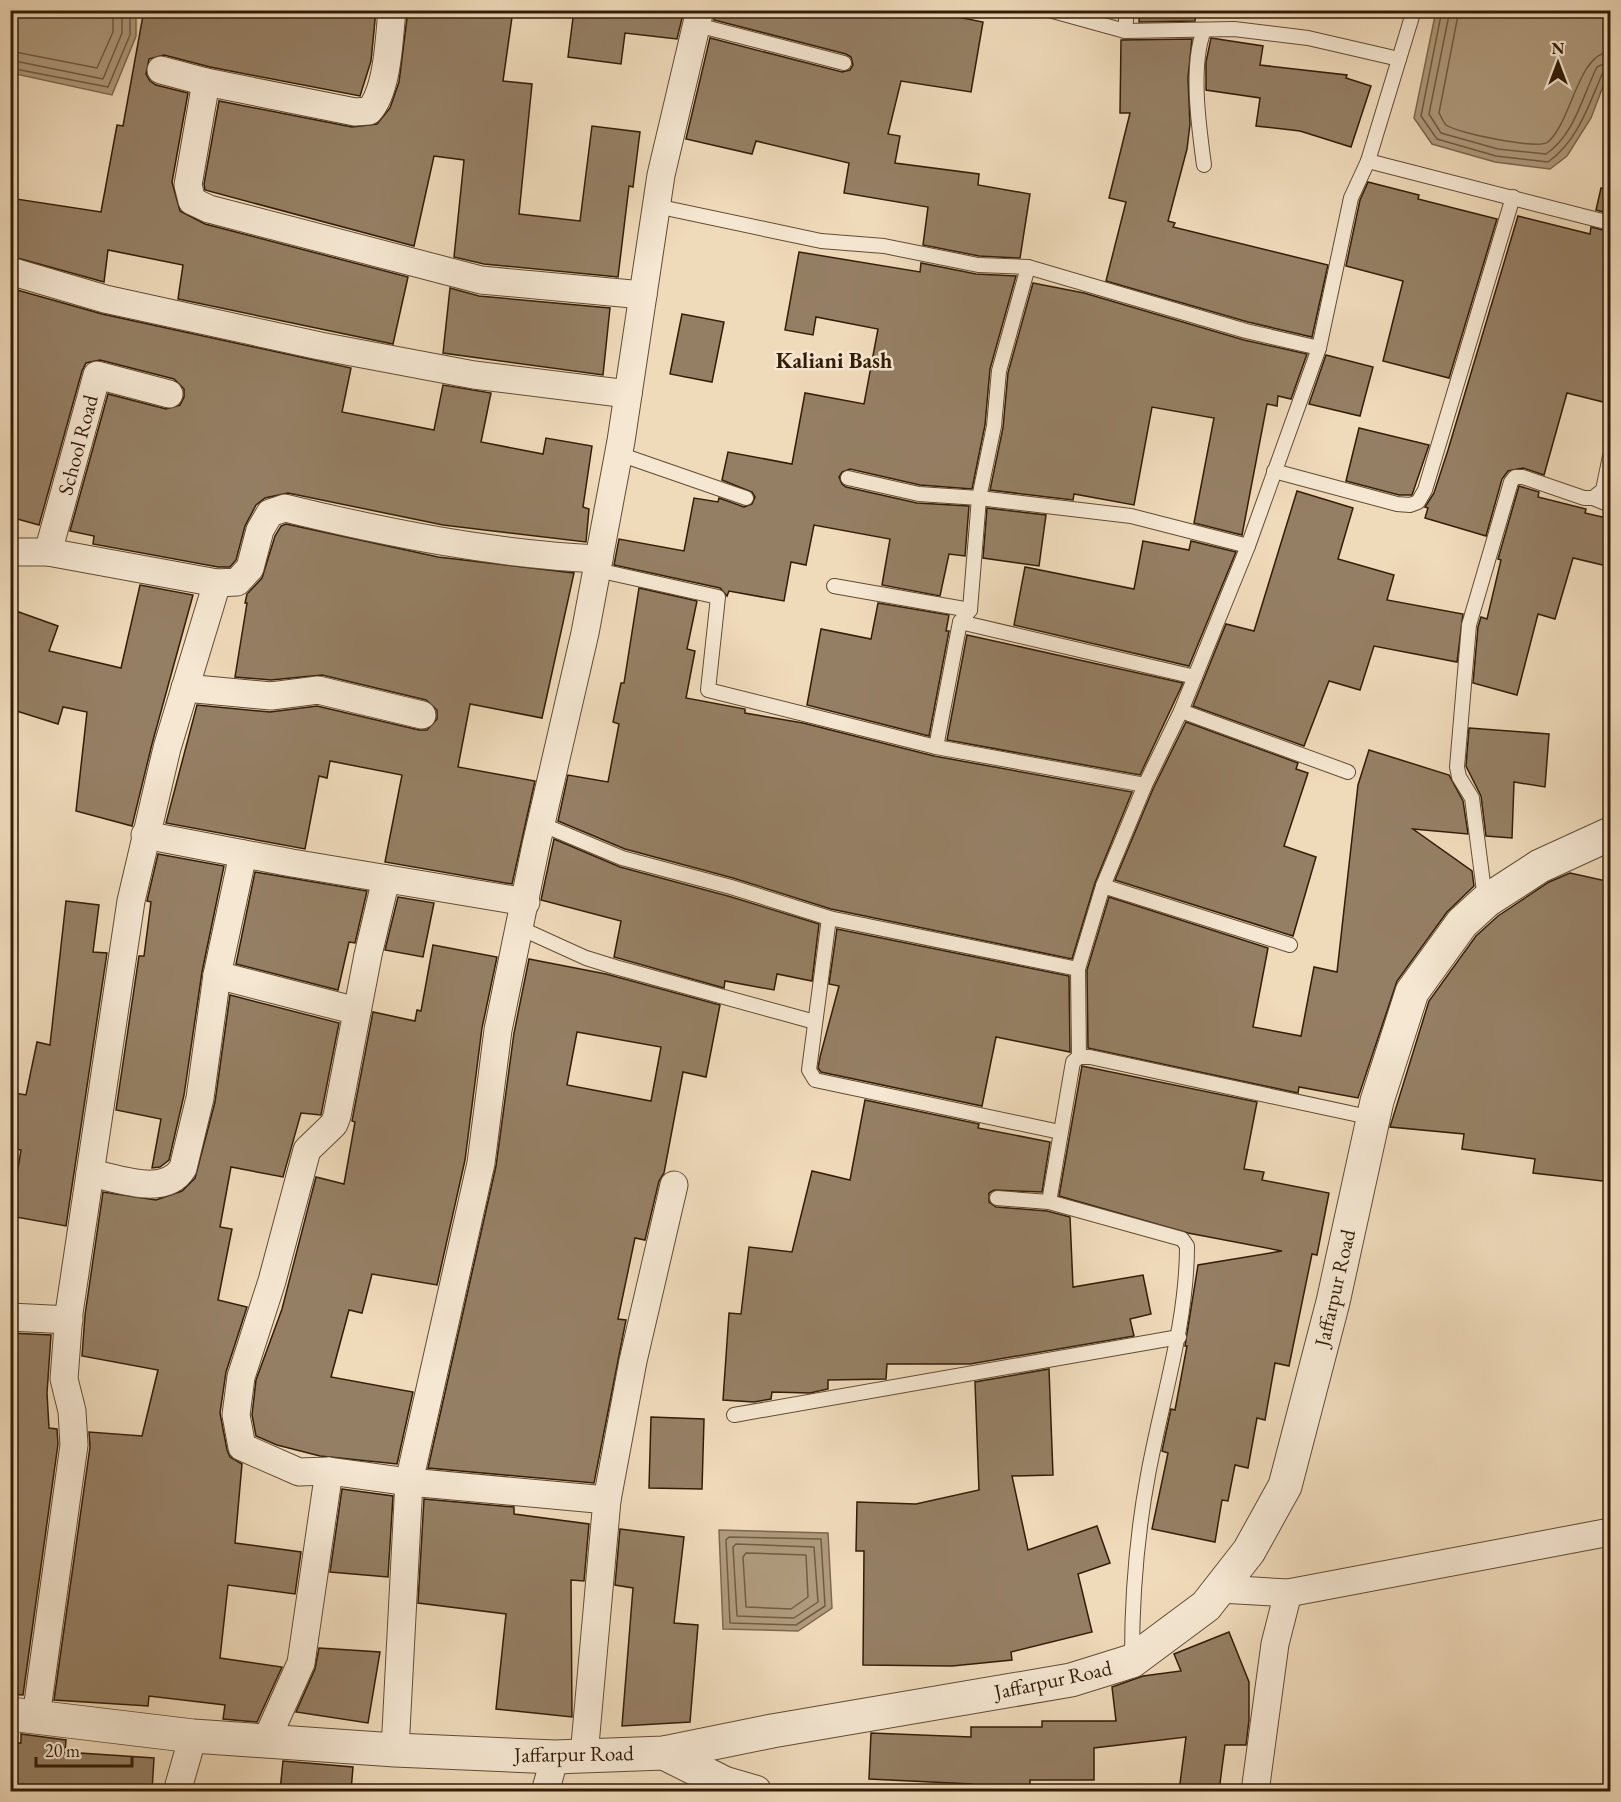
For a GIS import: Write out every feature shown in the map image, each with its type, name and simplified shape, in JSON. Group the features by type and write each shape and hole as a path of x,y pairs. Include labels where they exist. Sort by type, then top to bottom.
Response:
{"street":[{"path":"161,70 206,82 355,112 369,111 377,103 385,69 392,10"},
{"path":"395,1750 409,1482 481,1163 498,1030 598,565 619,454 661,175 699,18"},
{"path":"206,82 189,185 192,201 209,209 481,280 643,295"},
{"path":"10,271 105,299 320,346 474,375 628,394"},
{"name":"School Road","path":"48,552 97,375 169,394"},
{"path":"10,552 48,552 217,583 237,582 250,568 260,530 270,513 285,508 424,537 598,565"},
{"path":"23,1716 74,1445 72,1411 64,1379 69,1320 131,901 145,835 185,688 217,583"},
{"path":"185,688 271,696 318,690 422,716"},
{"name":"Jaffarpur Road","path":"23,1716 193,1736 395,1750 570,1757 664,1753 772,1731 1071,1680 1132,1661 1206,1606 1249,1551 1285,1486 1333,1302 1373,1118 1412,992 1462,923 1486,901 1540,866 1611,834"},
{"path":"145,835 386,879 523,915"},
{"path":"90,1173 152,1185 168,1184 177,1178 183,1168 200,1098 217,975 243,854"},
{"path":"386,879 334,1124 307,1150 272,1281 241,1377 236,1415 242,1448 299,1472 329,1471 409,1482 607,1500"},
{"path":"217,975 357,1011"},
{"path":"545,1791 570,1757 607,1500 633,1361 674,1185"},
{"path":"10,1317 69,1320"},
{"path":"266,1741 301,1663 329,1471"},
{"path":"1220,1589 1288,1593 1611,1532"},
{"path":"1256,1791 1275,1644 1288,1593"},
{"path":"177,1791 193,1736"},
{"path":"664,1753 706,1783 755,1791"}],"lane":[{"path":"1049,10 1125,31 1233,29 1308,38 1400,59"},
{"path":"1125,31 1127,10"},
{"path":"1049,1202 1070,1070 1079,1057 1078,969 1103,886 1145,785 1181,711 1248,546 1319,348 1352,198 1368,161 1414,10"},
{"path":"699,18 844,63"},
{"path":"1204,30 1199,61 1197,113 1204,165"},
{"path":"1368,161 1611,223"},
{"path":"1274,471 1397,504 1410,506 1418,502 1425,490 1448,421 1514,197"},
{"path":"656,206 821,241 884,246 978,265 1028,267 1246,331 1319,348"},
{"path":"936,747 960,622 970,610 979,498 994,426 999,371 1028,267"},
{"path":"619,454 746,498"},
{"path":"1593,498 1603,490 1611,456"},
{"path":"1486,901 1472,798 1459,777 1457,767 1469,625 1511,482 1515,477 1523,477 1611,505"},
{"path":"849,478 919,494 979,498 1131,516 1248,546"},
{"path":"598,565 718,597 708,690 936,747 1145,785"},
{"path":"834,586 970,610"},
{"path":"960,622 1195,677"},
{"path":"1181,711 1348,772"},
{"path":"541,824 622,858 730,887 829,918 1078,969"},
{"path":"1103,886 1290,945"},
{"path":"523,915 586,958 815,1022"},
{"path":"829,918 809,1070 815,1080 1060,1132"},
{"path":"1079,1057 1090,1057 1373,1118"},
{"path":"997,1198 1049,1202 1182,1239 1187,1245 1179,1337 1148,1476 1132,1611 1132,1661"},
{"path":"734,1415 1179,1337"}],"water":[{"path":"11,10 136,11 136,36 112,95 11,73"},
{"path":"1436,11 1610,11 1610,68 1591,118 1567,156 1550,169 1495,162 1432,144 1414,118"},
{"path":"719,1530 828,1533 832,1608 798,1631 723,1629"}],"building":[{"path":"144,10 376,10 371,61 360,96 210,67 164,55 149,59 146,74 156,85 188,93 172,182 180,211 205,224 408,277 393,344 178,299 183,265 108,250 104,282 10,256 10,198 101,212 117,125 123,126"},
{"path":"408,10 465,16 465,10 513,10 503,81 532,84 519,214 580,221 592,126 640,132 633,187 629,186 618,277 484,264 454,257 464,160 434,156 414,246 205,190 204,184 219,101 352,127 377,124 390,108 399,82"},
{"path":"574,10 684,10 677,39 625,33 621,64 568,57"},
{"path":"715,10 922,10 983,22 971,92 901,81 888,134 900,136 895,163 979,174 978,185 1030,194 1020,258 979,256 923,245 928,207 844,193 849,163 756,141 752,154 686,139 710,38 842,72 850,70 853,65 851,57 846,54 714,20"},
{"path":"1140,10 1196,10 1195,21 1139,22"},
{"path":"1211,38 1263,46 1260,65 1347,75 1346,78 1371,86 1351,147 1300,131 1256,126 1260,98 1206,90 1206,62"},
{"path":"1192,39 1188,78 1190,124 1187,149 1168,221 1175,223 1173,227 1328,265 1312,337 1248,322 1106,281 1126,202 1109,198 1130,113 1120,113 1121,40"},
{"path":"1368,182 1419,195 1418,199 1497,219 1449,378 1383,361 1403,281 1346,266 1360,200"},
{"path":"1601,188 1611,189 1611,214 1596,210"},
{"path":"1518,216 1590,234 1591,227 1611,232 1611,404 1567,393 1544,475 1523,468 1508,471 1502,479 1486,536 1425,518 1428,508 1425,507 1434,493 1448,450"},
{"path":"799,252 920,272 921,263 976,274 1016,276 990,369 985,425 972,489 920,485 850,469 842,472 839,477 846,487 917,503 969,506 965,556 949,554 940,596 882,585 890,539 814,525 806,565 791,562 784,601 729,591 727,596 720,588 614,565 619,539 684,551 694,498 718,502 719,498 744,507 752,504 755,497 752,492 722,480 728,452 792,464 805,393 864,404 878,329 816,317 813,335 785,330"},
{"path":"1033,283 1084,293 1244,340 1307,354 1291,399 1278,396 1277,406 1267,404 1242,535 1194,523 1214,418 1152,407 1134,505 1074,494 1073,500 990,490 1003,428 1008,373"},
{"path":"10,288 102,314 351,368 342,412 434,430 443,385 491,393 481,442 543,454 546,438 592,446 583,507 589,509 586,542 443,525 288,493 265,498 256,505 245,526 236,560 230,567 218,567 93,544 94,536 70,531 108,394 166,409 180,405 184,397 184,389 174,379 100,360 86,363 82,371 39,525 10,517"},
{"path":"450,288 479,296 610,308 603,375 443,353"},
{"path":"682,314 724,322 712,382 670,374"},
{"path":"1326,355 1373,367 1360,416 1309,404"},
{"path":"1359,428 1429,445 1412,495 1399,495 1346,481"},
{"path":"1519,486 1539,492 1538,497 1586,509 1585,513 1611,519 1611,567 1573,558 1555,619 1538,614 1517,695 1473,683 1478,627 1481,617 1487,619 1501,560 1498,559"},
{"path":"1297,491 1353,508 1338,559 1394,575 1387,600 1463,614 1457,662 1374,646 1360,690 1329,681 1304,746 1193,706 1226,624 1254,631"},
{"path":"987,508 1046,515 1039,566 983,558"},
{"path":"286,524 438,557 574,573 542,718 470,704 458,767 535,781 512,884 385,862 402,775 330,761 327,778 319,776 305,849 166,823 197,705 270,712 317,706 419,730 427,730 437,719 437,710 426,700 322,675 271,680 235,677 247,594 262,578 275,536 281,526"},
{"path":"1143,541 1189,550 1191,541 1236,552 1189,666 1014,625 1025,567 1134,589"},
{"path":"140,585 193,595 132,826 76,811 87,712 63,707 58,724 10,709 10,681 17,660 10,658 10,626 16,611 58,626 49,651 121,668"},
{"path":"639,588 697,601 687,649 695,651 686,698 745,709 745,713 803,723 934,756 1132,792 1095,883 1072,959 831,909 733,878 625,849 558,821 568,775 608,782 619,724 613,722 621,683 624,683"},
{"path":"878,603 949,615 946,631 949,631 929,736 807,705 821,629 871,639"},
{"path":"967,635 1183,683 1140,775 947,740"},
{"path":"1186,722 1298,763 1296,769 1308,773 1284,846 1316,857 1293,936 1115,880 1153,789"},
{"path":"1469,728 1549,734 1545,787 1514,782 1512,838 1486,836 1481,796 1466,766"},
{"path":"1369,750 1449,775 1463,801 1468,834 1413,829 1472,871 1474,886 1447,912 1397,981 1358,1098 1299,1087 1298,1093 1088,1048 1087,970 1109,897 1268,948 1253,1027 1301,1036 1314,967 1337,972 1358,785"},
{"path":"554,839 620,867 728,896 819,924 812,981 777,974 774,990 725,981 724,988 614,957 621,921 541,900"},
{"path":"158,854 224,866 202,972 184,1095 169,1160 160,1167 152,1168 161,1119 116,1110 139,956 144,956 151,902 147,901"},
{"path":"255,872 367,891 355,943 349,942 338,990 236,964"},
{"path":"1570,873 1611,882 1611,1182 1533,1173 1535,1159 1462,1149 1464,1134 1390,1127 1429,1001 1476,936 1498,916 1549,882"},
{"path":"398,897 434,903 423,957 385,950"},
{"path":"66,901 99,905 93,952 107,953 66,1226 10,1216 21,1150 10,1148 10,1112 15,1093 26,1095 37,1042 50,1045"},
{"path":"837,929 1069,976 1070,1052 996,1037 982,1106 821,1072 818,1068 820,1057 839,986 829,984"},
{"path":"433,945 497,957 482,1028 465,1160 437,1285 372,1274 362,1313 349,1310 331,1377 413,1392 397,1464 320,1456 277,1445 256,1436 252,1415 256,1380 282,1309 316,1177 344,1184 355,1122 352,1121 373,1012 415,1021 417,1010 421,1011"},
{"path":"529,959 606,974 720,1005 706,1077 683,1072 664,1173 659,1181 645,1240 635,1238 618,1319 626,1320 594,1483 428,1468 496,1166 514,1033","holes":["577,1032 661,1047 651,1101 567,1085"]},
{"path":"230,995 339,1023 321,1115 301,1113 283,1177 231,1167 220,1227 232,1229 218,1300 247,1307 226,1372 220,1413 230,1457 242,1464 235,1543 301,1552 295,1594 228,1585 220,1658 282,1667 257,1722 223,1719 225,1705 149,1696 148,1706 54,1700 90,1447 89,1432 142,1436 158,1370 82,1356 85,1315 103,1192 156,1200 182,1191 195,1178 215,1102"},
{"path":"1082,1066 1257,1102 1244,1169 1264,1172 1262,1180 1329,1193 1317,1255 1312,1254 1289,1366 1275,1363 1265,1420 1257,1418 1248,1468 1235,1465 1228,1501 1222,1500 1215,1542 1152,1529 1168,1453 1162,1451 1171,1409 1175,1410 1187,1346 1185,1346 1198,1265 1282,1251 1188,1233 1059,1196"},
{"path":"865,1100 979,1124 978,1128 1050,1142 1042,1192 994,1190 989,1193 989,1202 996,1207 1047,1211 1070,1217 1073,1287 1143,1275 1151,1314 1130,1319 1134,1336 970,1364 887,1364 886,1379 828,1380 828,1389 810,1393 772,1392 771,1399 754,1402 723,1400 729,1313 741,1314 749,1247 792,1252 812,1171 850,1180"},
{"path":"10,1333 51,1335 47,1393 49,1428 57,1429 58,1444 23,1695 10,1694"},
{"path":"1049,1369 1053,1475 1012,1476 1028,1550 1097,1526 1110,1563 1078,1574 1092,1632 1011,1652 1012,1660 952,1666 863,1665 864,1551 856,1551 857,1502 916,1504 979,1490 975,1382"},
{"path":"651,1417 704,1419 702,1489 649,1488"},
{"path":"342,1489 393,1496 388,1577 330,1572"},
{"path":"424,1499 514,1507 514,1514 589,1524 584,1581 571,1580 572,1717 496,1709 506,1614 418,1603"},
{"path":"620,1529 684,1537 674,1623 698,1625 690,1722 622,1726 633,1588 615,1585"},
{"path":"1229,1632 1249,1682 1249,1720 1246,1745 1225,1745 1219,1791 1179,1791 1186,1737 1094,1748 1094,1780 1030,1780 1030,1791 972,1791 972,1784 869,1779 871,1733 971,1737 971,1727 1042,1727 1042,1721 1116,1721 1112,1687 1143,1676 1181,1671 1174,1654"},
{"path":"319,1648 380,1652 368,1723 296,1712 315,1669"},
{"path":"21,1734 66,1740 65,1752 154,1758 152,1791 10,1791 10,1743 21,1743"},
{"path":"283,1761 353,1767 351,1791 280,1791"}],"district":[{"name":"Kaliani Bash","path":"834,360"}]}
